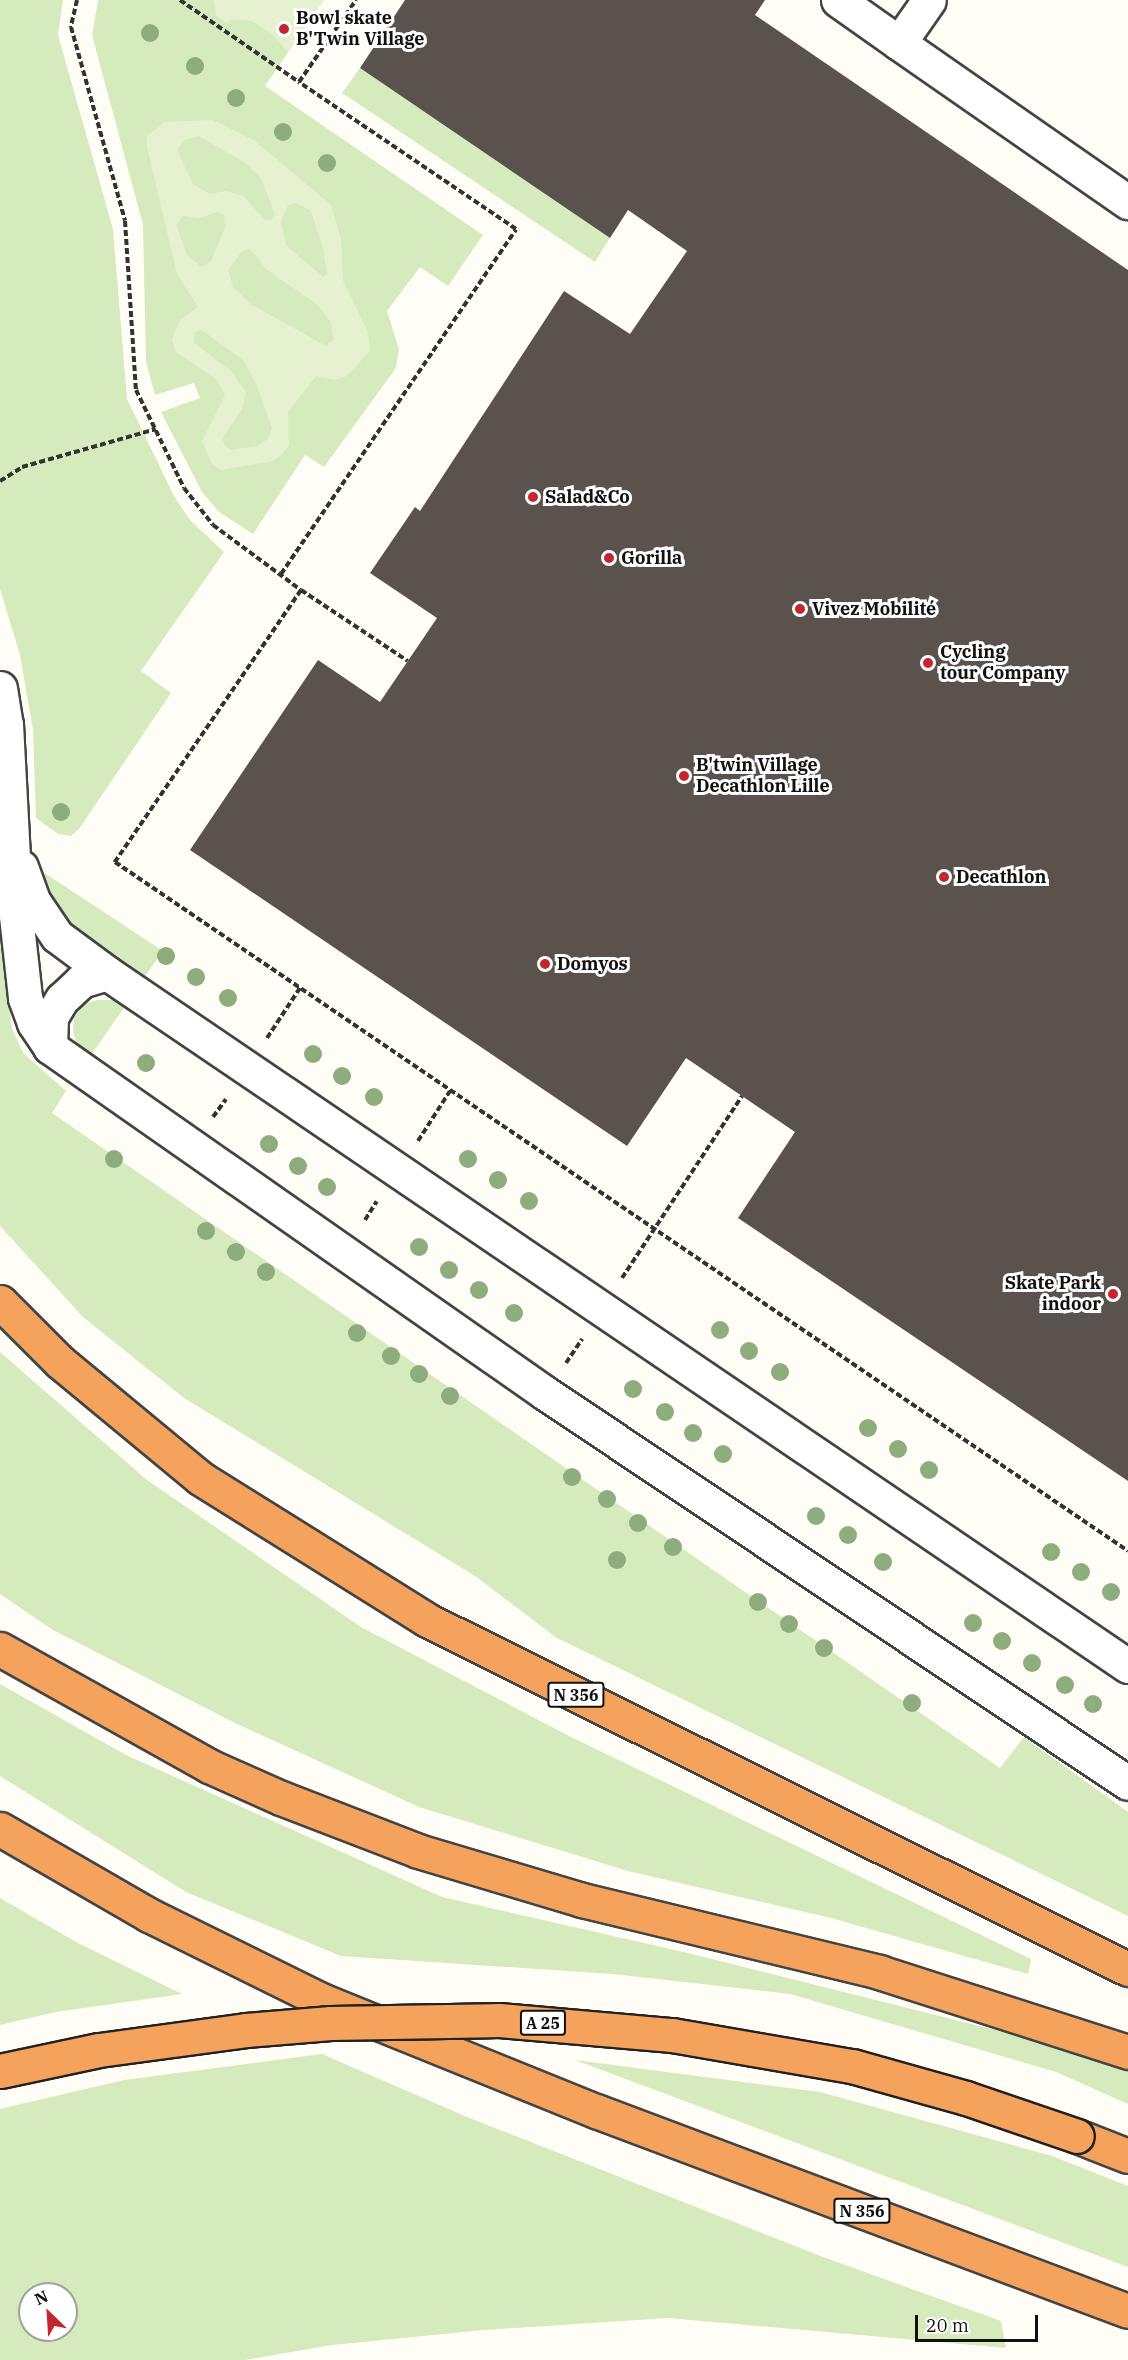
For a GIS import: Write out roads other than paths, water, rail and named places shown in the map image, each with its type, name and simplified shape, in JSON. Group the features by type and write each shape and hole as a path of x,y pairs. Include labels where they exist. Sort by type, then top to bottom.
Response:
{"highway":[{"name":"N 356","path":"0,1302 60,1362 200,1478 427,1620 1128,1969"},
{"path":"0,1649 209,1766 396,1844 582,1900 879,1972 1128,2052"},
{"name":"N 356","path":"0,1828 167,1925 321,2000 596,2110 1128,2311"},
{"name":"A 25","path":"0,2071 99,2050 246,2030 331,2023 499,2020 672,2035 852,2066 966,2098 1077,2136 1128,2157"}],"lane":[{"path":"838,0 1128,202"},
{"path":"899,43 929,0"},
{"path":"0,688 6,724 15,852 16,916 25,998 34,1023 50,1047 545,1393 1128,1783"},
{"path":"15,852 34,902 57,936 107,973 1128,1666"},
{"path":"50,1047 51,1017 62,999 81,981 107,973"}],"place":[{"name":"Bowl skate B'Twin Village","path":"284,29"},
{"name":"Salad&Co","path":"533,497"},
{"name":"Gorilla","path":"609,558"},
{"name":"Vivez Mobilité","path":"800,609"},
{"name":"Cycling tour Company","path":"928,663"},
{"name":"B'twin Village Decathlon Lille","path":"684,776"},
{"name":"Decathlon","path":"944,877"},
{"name":"Domyos","path":"545,964"},
{"name":"Skate Park indoor","path":"1113,1294"}]}
